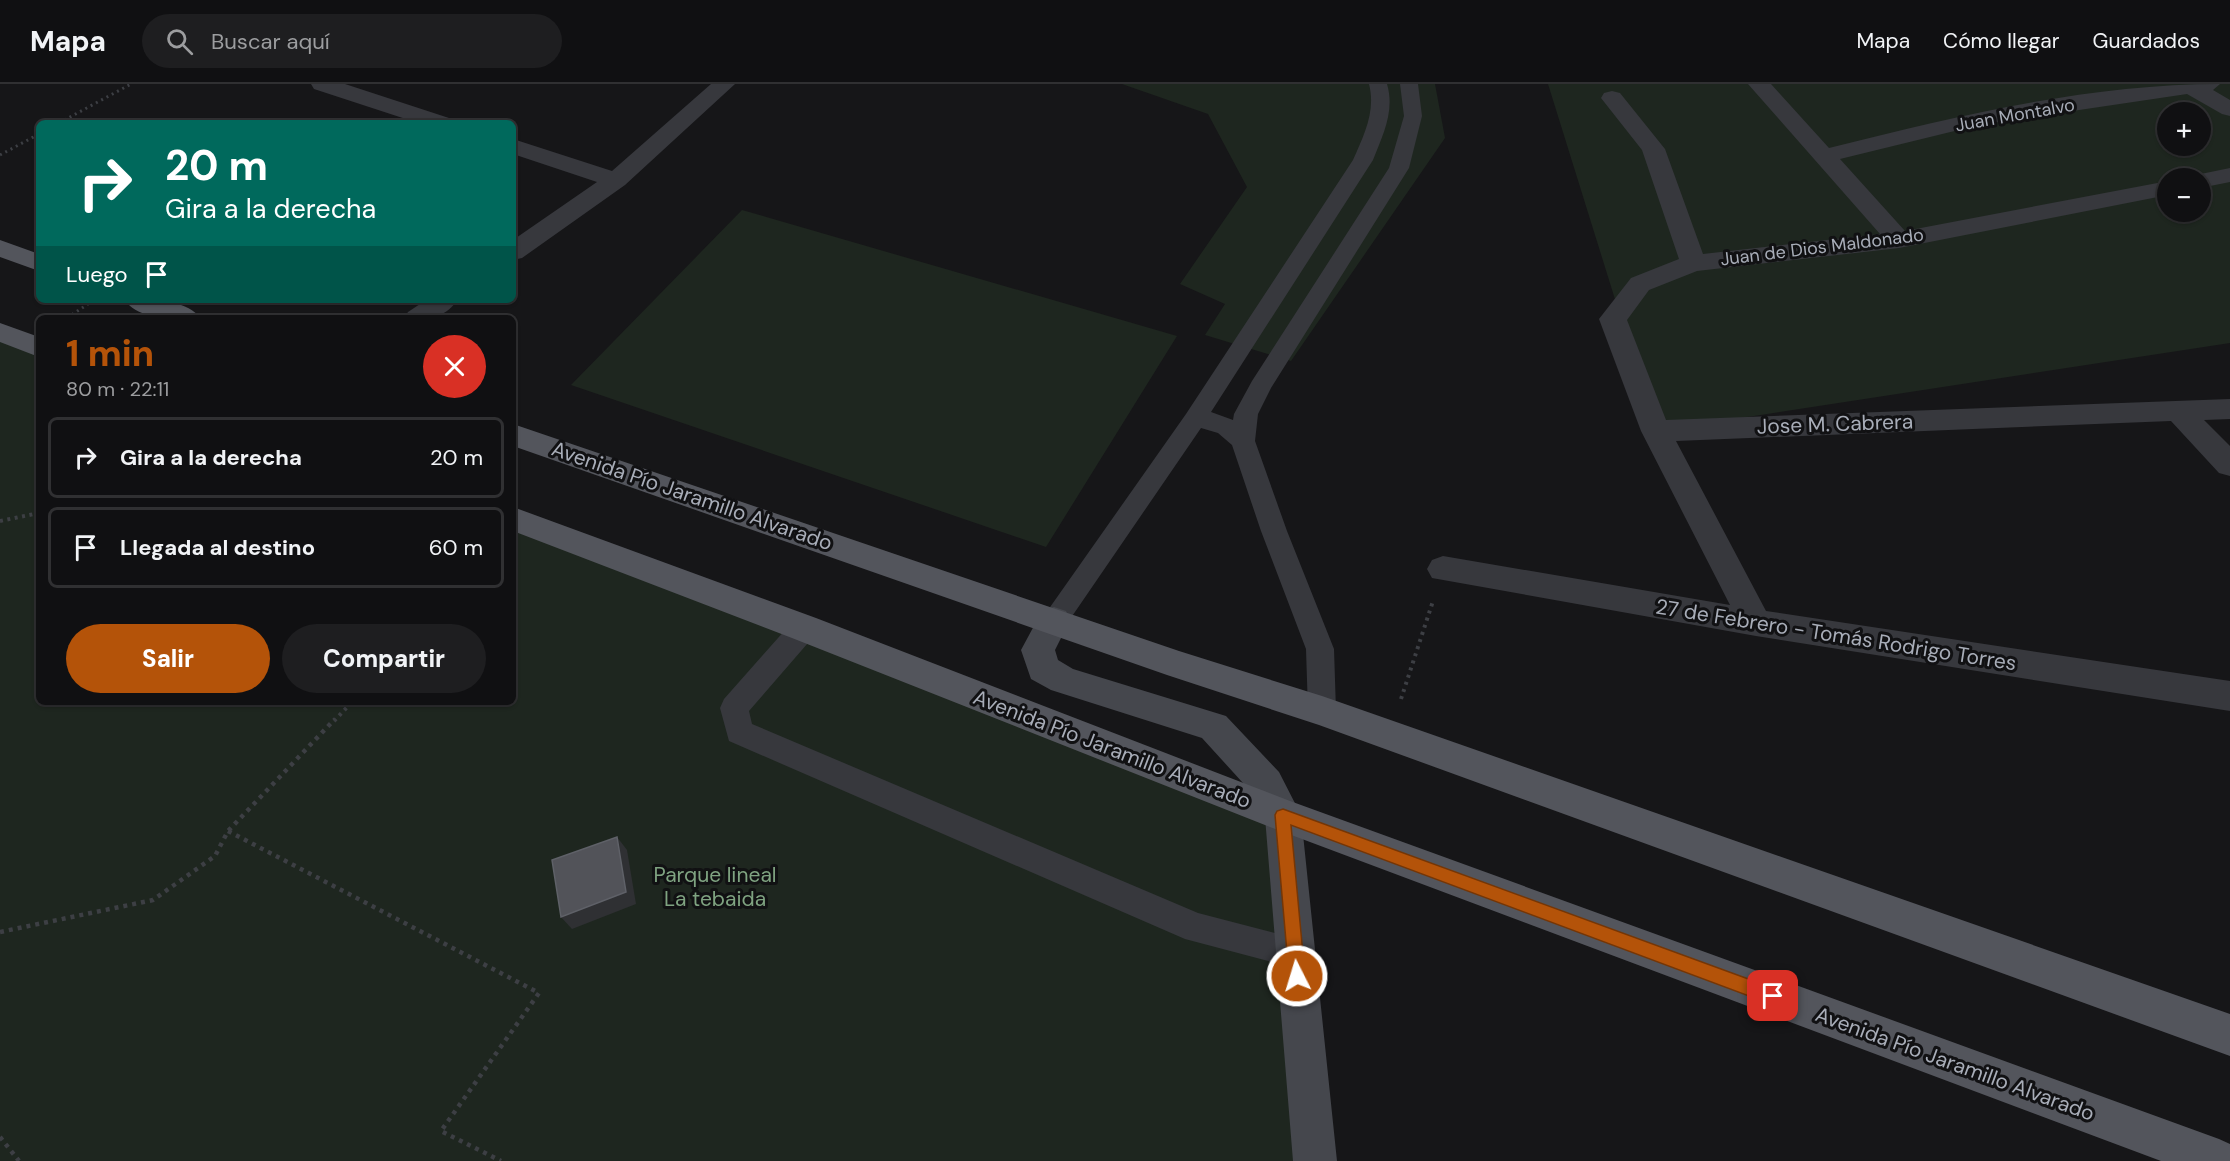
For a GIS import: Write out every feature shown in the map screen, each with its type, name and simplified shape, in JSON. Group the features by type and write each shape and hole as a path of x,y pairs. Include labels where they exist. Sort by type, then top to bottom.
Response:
{"main road":[{"path":"0,248 36,262"},
{"path":"146,303 178,315"},
{"path":"0,332 36,347"},
{"name":"Avenida Pío Jaramillo Alvarado","path":"516,436 1179,665 1322,711 2230,1035"},
{"name":"Avenida Pío Jaramillo Alvarado","path":"516,520 804,628 1283,815 2219,1161"},
{"path":"1054,620 1038,650 1043,669 1063,680 1214,727 1266,783 1283,815 1315,1161"}],"street":[{"path":"322,84 432,120"},
{"path":"516,250 616,180 724,84"},
{"path":"1759,84 1899,240"},
{"path":"2196,85 2230,109"},
{"name":"Juan Montalvo","path":"1824,156 1979,118 2196,85"},
{"path":"1612,98 1653,149 1694,263"},
{"path":"516,147 616,180"},
{"path":"2211,179 2230,175"},
{"path":"2211,189 2230,193"},
{"name":"Juan de Dios Maldonado","path":"1656,431 1613,319 1640,284 1694,263 1899,240 2157,190"},
{"path":"422,315 440,303"},
{"name":"Jose M. Cabrera","path":"1656,431 2230,409"},
{"path":"2178,411 2230,465"},
{"path":"1656,431 1756,623"},
{"name":"27 de Febrero - Tomás Rodrigo Torres","path":"1443,569 1756,623 2230,696"}],"lane":[{"path":"1054,620 1194,420 1363,160 1375,130 1380,109 1378,84"},
{"path":"1243,441 1246,414 1260,387 1399,168 1413,116 1409,84"},
{"path":"1194,420 1211,419 1232,428 1243,441 1274,531 1320,649 1322,711"},
{"path":"804,628 734,708 739,732 1196,928 1295,952"}],"path":[{"path":"65,120 131,84"},
{"path":"0,155 36,136"},
{"path":"72,315 90,303"},
{"path":"0,521 36,514"},
{"path":"1389,736 1443,569"},
{"path":"0,932 153,900 215,856 228,831 349,705"},
{"path":"228,831 539,993 441,1131 501,1161"},
{"path":"0,1137 19,1161"}],"green space":[{"path":"1122,84 1435,84 1445,138 1291,361 1205,335 1225,304 1180,284 1247,187 1208,114"},
{"path":"1548,84 2230,84 2230,343 1656,431"},
{"path":"742,210 1177,336 1046,547 571,385"},
{"name":"Parque lineal La tebaida","path":"0,334 36,347 36,705 516,705 516,520 1283,815 1315,1161 0,1161"}],"building":[{"path":"617,837 626,892 561,917 552,860"}],"route":[{"path":"1297,976 1283,815 1773,996"}]}
